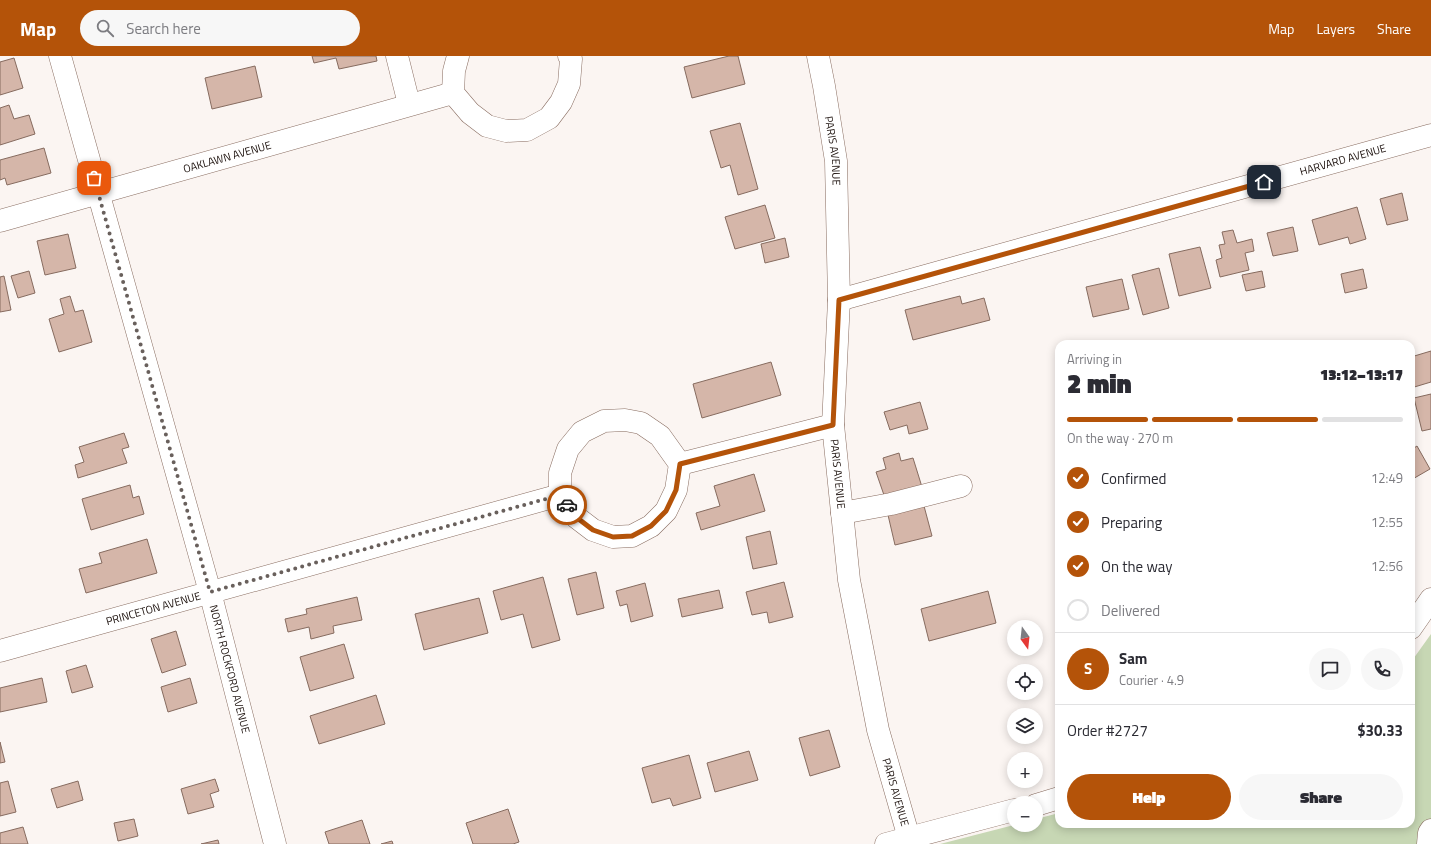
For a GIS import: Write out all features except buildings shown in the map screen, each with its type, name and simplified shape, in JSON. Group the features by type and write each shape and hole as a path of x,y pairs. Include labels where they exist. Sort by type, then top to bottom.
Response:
{"street":[{"name":"NORTH ROCKFORD AVENUE","path":"60,56 210,592 275,844"},
{"path":"397,56 409,104"},
{"path":"458,56 454,70 453,92 470,113 487,126 506,131 527,130 549,118 561,102 569,84 574,57"},
{"name":"PARIS AVENUE","path":"818,56 836,161 839,300 833,425 849,580 878,730 909,838"},
{"name":"OAKLAWN AVENUE","path":"0,221 453,92"},
{"name":"HARVARD AVENUE","path":"839,300 1431,135"},
{"path":"625,420 641,423 660,436 680,464 676,490 666,511 651,526 632,536 613,537 593,530 576,517 560,495 560,473 568,449 582,432 604,421 625,420"},
{"path":"680,464 833,425"},
{"path":"842,513 891,504 961,486"},
{"name":"PRINCETON AVENUE","path":"0,651 560,495"},
{"path":"1415,622 1431,599"},
{"path":"1043,802 1055,799"},
{"path":"886,844 1007,812"},
{"path":"1428,844 1429,833 1431,830"}],"green space":[{"path":"1431,634 1431,844 940,844 1007,827 1007,832 1043,832 1043,817 1055,814 1055,828 1415,828 1415,656"}],"way so far":[{"path":"94,178 210,592 560,495 567,505"}],"route":[{"path":"567,505 576,517 593,530 613,537 632,536 651,526 666,511 676,490 680,464 833,425 839,300 1264,182"}]}
